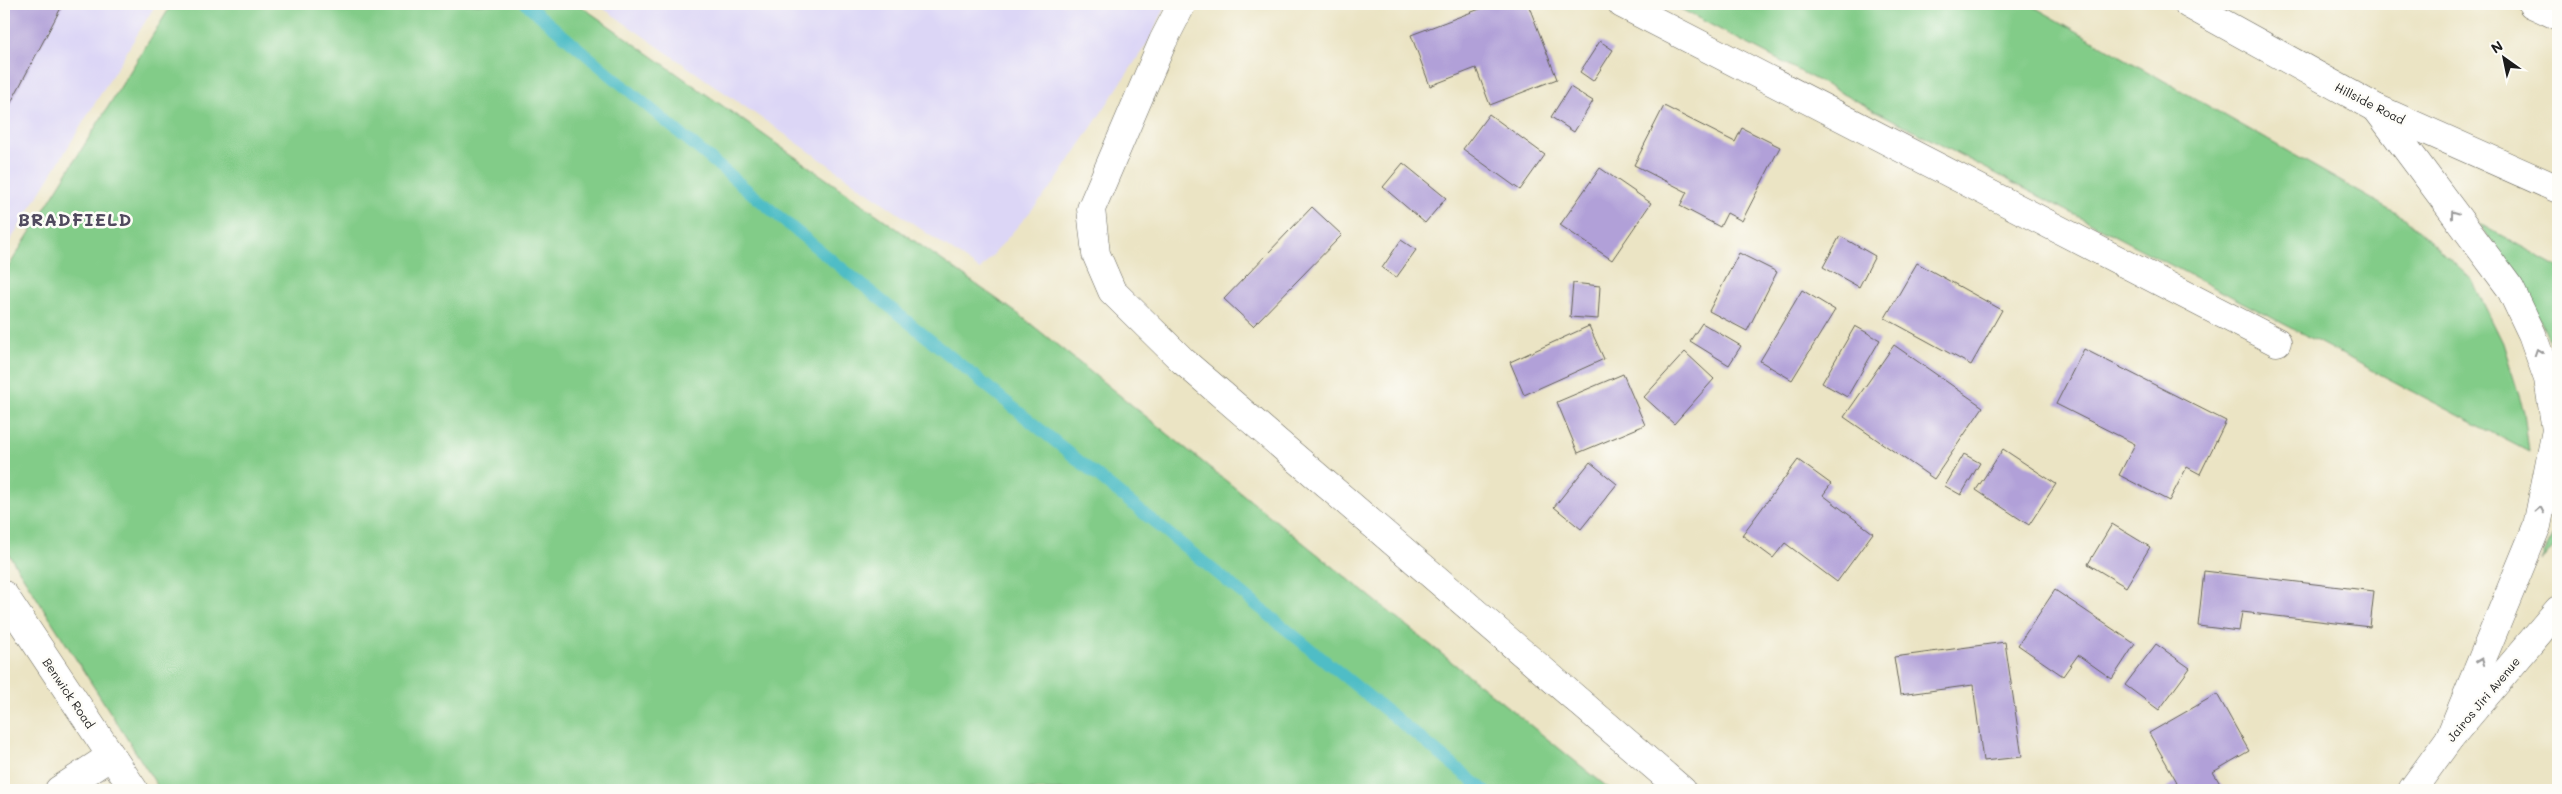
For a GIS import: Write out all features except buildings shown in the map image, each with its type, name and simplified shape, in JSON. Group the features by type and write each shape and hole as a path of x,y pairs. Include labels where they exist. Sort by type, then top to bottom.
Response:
{"street":[{"path":"1182,4 1163,40 1091,209 1096,254 1112,291 1183,361 1682,790"},
{"path":"1622,4 2277,342"},
{"name":"Hillside Road","path":"2188,4 2376,108 2558,189"},
{"path":"2532,4 2558,16"},
{"path":"2376,108 2510,288 2532,334 2548,380 2556,430 2537,526 2449,739"},
{"name":"Benwick Road","path":"4,595 134,790"},
{"name":"Jairos Jiri Avenue","path":"2412,790 2449,739 2556,613"},
{"path":"59,790 112,756"}],"shaded area":[{"path":"4,4 156,4 4,251"},
{"path":"597,4 1167,4 1148,42 1054,184 980,270"}],"green space":[{"path":"172,4 578,4 1021,316 1611,790 160,790 4,547 4,274"},
{"path":"1671,4 2029,4 2405,218 2472,280 2503,343 2524,412 2529,452"},
{"path":"2479,223 2558,267 2558,360 2529,296"},
{"path":"2558,525 2558,544 2541,560"}],"waterway":[{"path":"526,4 795,230 1484,790"}],"district":[{"name":"BRADFIELD","path":"75,219"}]}
